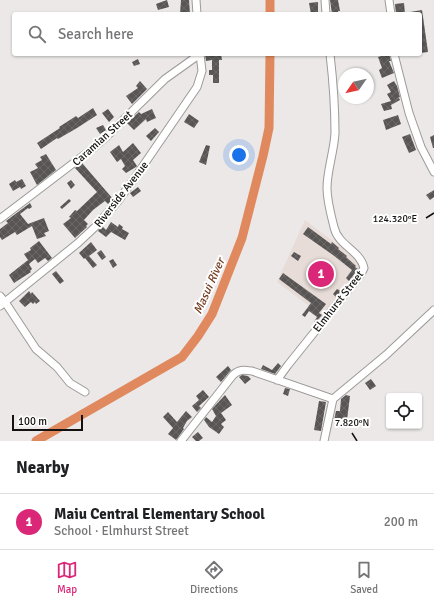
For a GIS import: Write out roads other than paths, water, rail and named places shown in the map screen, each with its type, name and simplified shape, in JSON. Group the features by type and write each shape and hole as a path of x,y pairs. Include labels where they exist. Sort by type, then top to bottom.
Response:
{"street":[{"path":"196,0 197,12"},
{"path":"325,0 326,12"},
{"path":"389,0 391,12"},
{"name":"Caramian Street","path":"0,219 92,149 165,79 197,56"},
{"name":"Riverside Avenue","path":"2,301 78,243 95,227 118,201 197,87 202,71 200,56"},
{"name":"Elmhurst Street","path":"277,380 362,274 364,268 357,256 336,234 328,194 328,179 334,147 335,132 330,56"},
{"path":"395,56 409,113 421,147 434,172"},
{"path":"2,301 36,349 56,367 70,383 85,392"},
{"path":"324,441 333,399 386,355 434,310"},
{"path":"181,441 233,375 239,370 252,371 333,399"}],"waterway":[{"name":"Masui River","path":"270,0 270,12"},
{"name":"Masui River","path":"36,441 182,357 212,314 242,238 263,156 269,128 270,56"}],"place":[{"name":"Maiu Central Elementary School","path":"321,274"}]}
